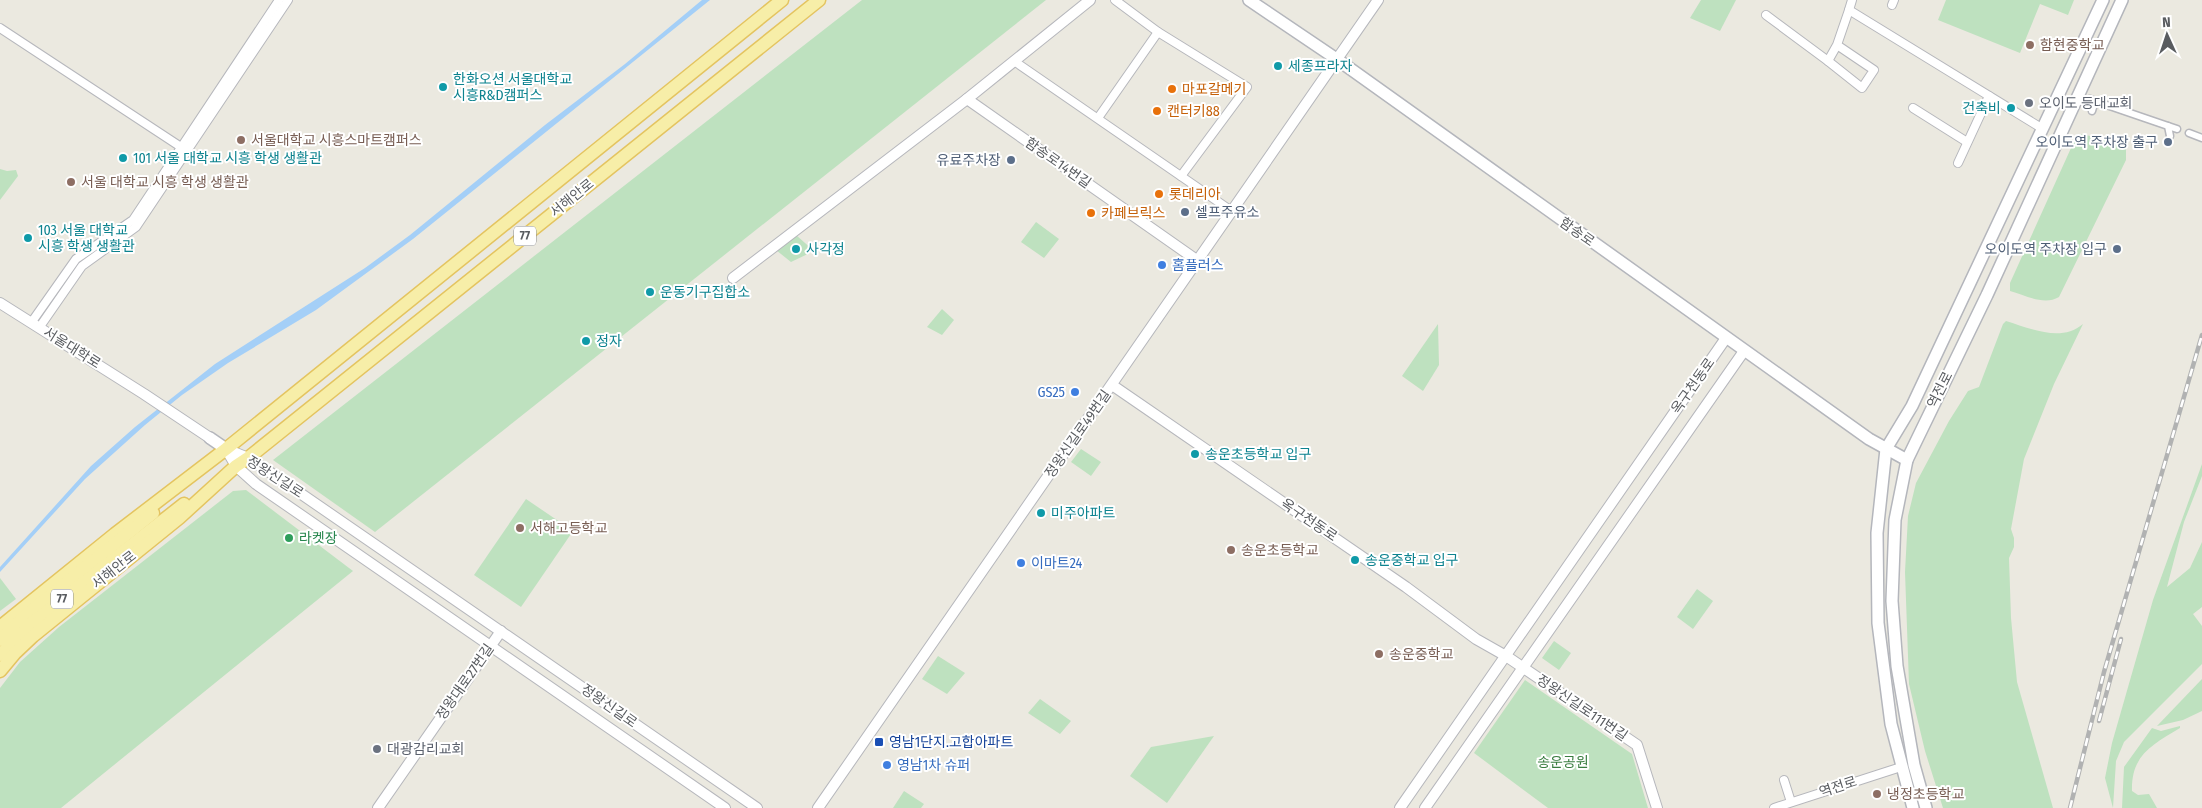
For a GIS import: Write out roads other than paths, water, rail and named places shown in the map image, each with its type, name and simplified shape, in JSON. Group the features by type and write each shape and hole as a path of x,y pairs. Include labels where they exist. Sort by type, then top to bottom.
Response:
{"main road":[{"name":"서해안로","path":"0,627 100,545 222,451 782,0"},
{"name":"서해안로","path":"125,544 234,469 819,0"},
{"name":"함송로","path":"1249,0 1338,60 1869,439 1907,460"},
{"name":"역전로","path":"1913,808 1891,724 1878,623 1877,533 1886,449 1912,406 2103,0"},
{"name":"역전로","path":"1926,808 1914,765 1897,666 1892,601 1895,520 1907,460 1987,295 2122,0"},
{"path":"210,438 222,451"},
{"name":"서해안로","path":"125,544 222,451"},
{"name":"서해안로","path":"0,671 33,636 180,518 234,469"},
{"name":"77","path":"0,640 25,616 125,544"},
{"name":"77","path":"0,655 32,623 125,544"}],"street":[{"path":"35,325 82,266 136,227 280,0"},
{"path":"184,149 288,0"},
{"path":"733,278 967,99 1090,0"},
{"path":"1115,0 1158,32 1247,88 1181,176"},
{"name":"정왕신길로49번길","path":"818,808 1233,212 1378,0"},
{"path":"1828,61 1837,45 1852,0"},
{"path":"1849,10 2043,129"},
{"path":"1766,15 1862,88 1874,70 1837,45"},
{"path":"0,28 184,149"},
{"path":"1098,118 1158,32"},
{"path":"1014,61 1233,212"},
{"path":"1958,163 1989,96"},
{"name":"함송로14번길","path":"967,99 1198,262"},
{"path":"2092,111 2092,100 2177,129"},
{"path":"1913,108 1967,142"},
{"path":"2168,126 2170,136"},
{"path":"2189,133 2202,138"},
{"name":"서울대학로","path":"0,303 210,438"},
{"name":"옥구천동로","path":"1400,808 1726,338"},
{"name":"옥구천동로","path":"1425,808 1744,351"},
{"name":"옥구천동로","path":"1112,385 1399,582 1476,639 1523,668"},
{"name":"정왕신길로","path":"222,451 248,458 756,808"},
{"name":"정왕신길로","path":"222,451 234,469 725,808"},
{"name":"정왕대로27번길","path":"378,808 501,631"},
{"name":"정왕신길로111번길","path":"1523,668 1637,745 1657,808"},
{"name":"역전로","path":"1774,808 1901,767"},
{"path":"1784,780 1791,802"}],"water":[{"path":"702,0 710,0 413,239 316,310 228,363 182,395 145,425 85,479 0,572 0,567 91,466 135,427 215,364 365,268 410,235 545,125 625,64"}],"railway":[{"path":"2070,808 2104,672 2202,335"},
{"path":"2099,721 2121,639"}],"place":[{"name":"함현중학교","path":"2030,45"},
{"name":"세종프라자","path":"1278,66"},
{"name":"한화오션 서울대학교 시흥R&D캠퍼스","path":"443,87"},
{"name":"마포갈메기","path":"1172,89"},
{"name":"오이도 등대교회","path":"2029,103"},
{"name":"건축비","path":"2011,108"},
{"name":"캔터키88","path":"1157,111"},
{"name":"서울대학교 시흥스마트캠퍼스","path":"241,140"},
{"name":"오이도역 주차장 출구","path":"2168,142"},
{"name":"101 서울 대학교 시흥 학생 생활관","path":"123,158"},
{"name":"유료주차장","path":"1011,160"},
{"name":"서울 대학교 시흥 학생 생활관","path":"71,182"},
{"name":"롯데리아","path":"1159,194"},
{"name":"셀프주유소","path":"1185,212"},
{"name":"카페브릭스","path":"1091,213"},
{"name":"103 서울 대학교 시흥 학생 생활관","path":"28,238"},
{"name":"사각정","path":"796,249"},
{"name":"오이도역 주차장 입구","path":"2117,249"},
{"name":"홈플러스","path":"1162,265"},
{"name":"운동기구집합소","path":"650,292"},
{"name":"정자","path":"586,341"},
{"name":"GS25","path":"1075,392"},
{"name":"송운초등학교 입구","path":"1195,454"},
{"name":"미주아파트","path":"1041,513"},
{"name":"서해고등학교","path":"520,528"},
{"name":"라켓장","path":"289,538"},
{"name":"송운초등학교","path":"1231,550"},
{"name":"송운중학교 입구","path":"1355,560"},
{"name":"이마트24","path":"1021,563"},
{"name":"송운중학교","path":"1379,654"},
{"name":"영남1단지.고합아파트","path":"879,742"},
{"name":"대광감리교회","path":"377,749"},
{"name":"영남1차 슈퍼","path":"887,765"},
{"name":"냉정초등학교","path":"1877,794"}],"park label":[{"name":"송운공원","path":"1563,762"}]}
